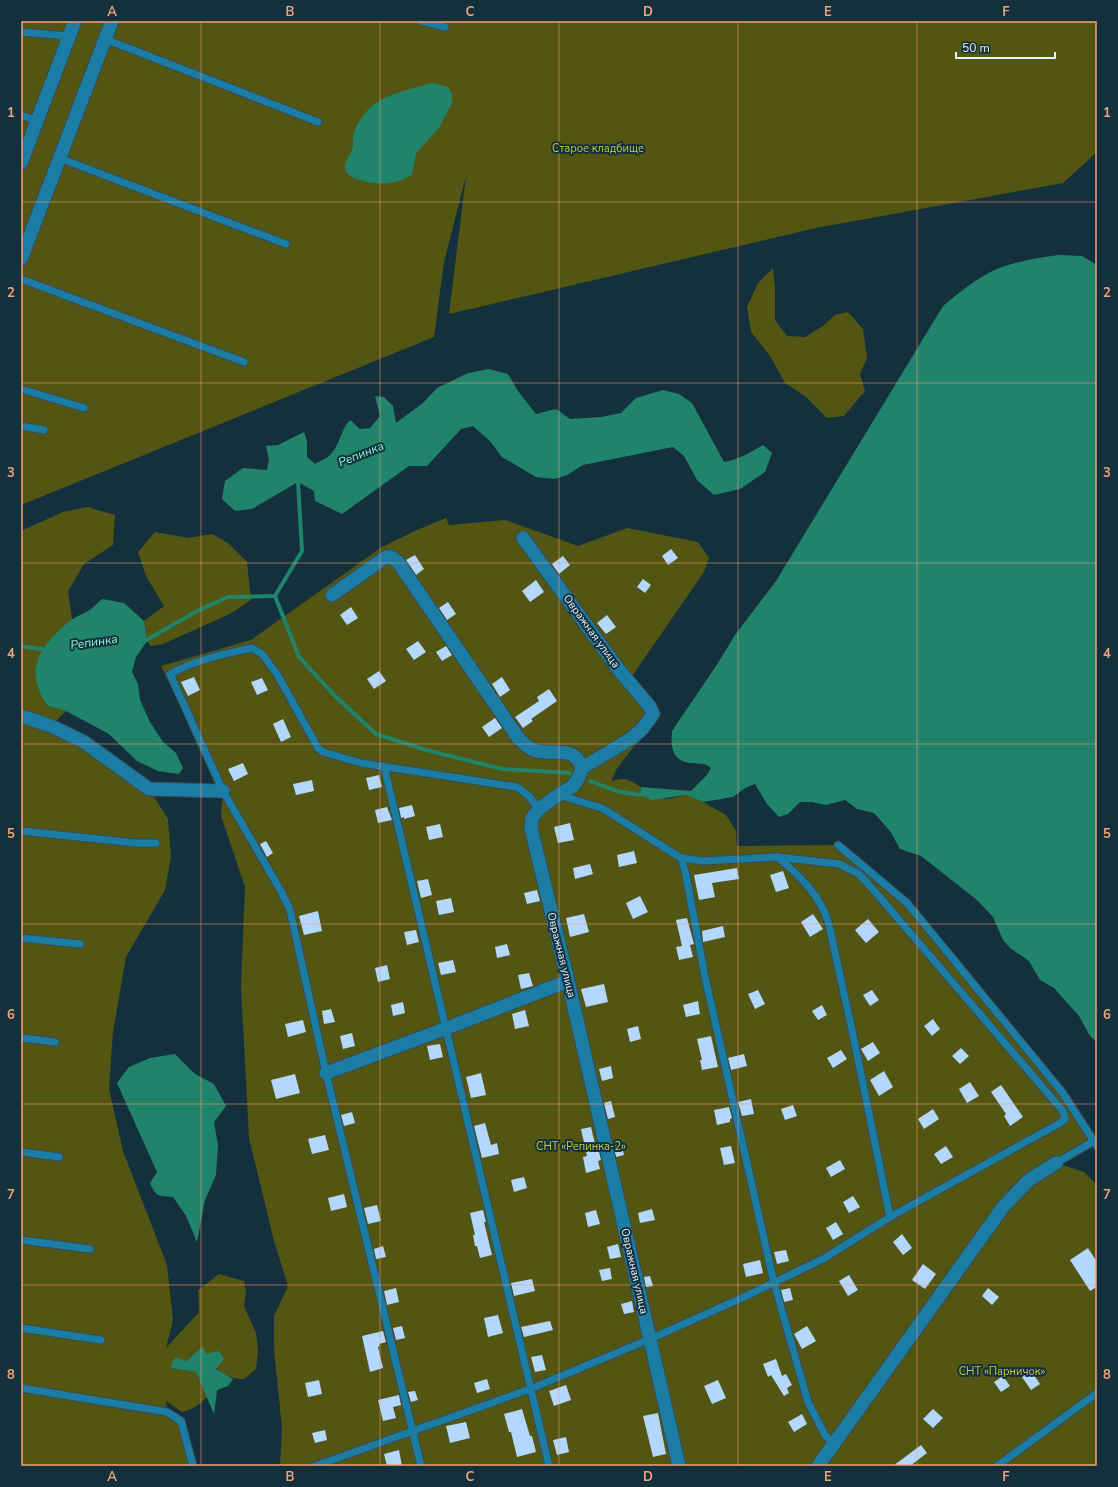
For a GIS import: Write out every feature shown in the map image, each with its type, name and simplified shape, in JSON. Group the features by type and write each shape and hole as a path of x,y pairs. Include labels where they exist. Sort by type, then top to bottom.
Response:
{"street":[{"path":"21,163 75,21"},
{"path":"21,259 112,21"},
{"name":"Овражная улица","path":"524,538 620,670 653,712 652,717 632,738 582,768 578,779 572,787 558,794 539,809 532,818 531,828 568,981 679,1466"},
{"path":"332,595 386,557 391,557 398,562 519,739 534,751 567,752 580,761 582,768"},
{"path":"21,716 51,726 84,742 149,788 223,791"},
{"path":"326,1073 568,981"},
{"path":"818,1466 1003,1207 1029,1180 1056,1163"}],"lane":[{"path":"421,21 445,27"},
{"path":"21,32 69,36"},
{"path":"105,39 318,122"},
{"path":"21,115 37,121"},
{"path":"59,158 286,244"},
{"path":"21,279 244,362"},
{"path":"21,389 84,408"},
{"path":"21,426 44,430"},
{"path":"421,1466 326,1073 290,910 282,893 223,791 170,674 181,668 233,652 252,648 262,654 277,674 318,748 323,752 361,763 517,787 530,796 539,809"},
{"path":"384,766 447,1028 549,1466"},
{"path":"315,1466 530,1389 650,1340 823,1258 890,1216 1065,1119 1063,1111 859,874 839,864 777,857 703,861 681,858 602,808 558,794"},
{"path":"21,831 136,843 156,843"},
{"path":"838,846 906,903 1062,1092 1096,1144 1056,1163"},
{"path":"777,857 795,871 812,891 825,911 852,1030 890,1216"},
{"path":"681,858 685,870 706,984 774,1282 808,1402 825,1435 834,1444"},
{"path":"21,938 80,944"},
{"path":"21,1038 55,1042"},
{"path":"21,1152 60,1157"},
{"path":"21,1240 90,1249"},
{"path":"21,1328 101,1340"},
{"path":"21,1388 167,1412 181,1421 193,1466"},
{"path":"997,1466 1097,1392"}],"green space":[{"name":"Старое кладбище","path":"21,21 1097,21 1097,152 1063,183 816,228 449,314 466,176 444,262 434,337 21,505"},
{"path":"773,268 775,288 775,320 787,336 805,337 823,326 835,315 848,312 863,329 867,358 860,374 865,391 844,416 827,418 805,396 785,383 770,356 751,332 747,307 758,283"},
{"path":"87,507 115,515 113,545 84,564 68,591 72,619 43,649 43,699 48,706 66,711 51,726 149,789 168,819 171,857 165,890 126,957 113,1032 109,1089 123,1151 167,1265 173,1320 166,1348 199,1312 198,1290 219,1274 244,1281 246,1291 244,1306 256,1333 258,1350 256,1369 244,1379 237,1379 226,1375 217,1369 205,1354 192,1355 186,1361 170,1368 196,1372 207,1397 195,1407 182,1412 166,1401 167,1412 181,1421 193,1466 21,1466 21,531 63,512"},
{"name":"СНТ «Репинка-2»","path":"446,518 449,525 505,520 578,546 627,528 698,542 709,558 704,572 630,679 658,715 616,770 611,782 619,779 630,781 641,787 640,795 669,799 686,795 703,802 726,815 736,831 737,846 838,845 907,903 1062,1092 1094,1141 1056,1163 1084,1172 1097,1185 1097,1466 280,1466 282,1428 274,1349 274,1316 288,1286 274,1241 249,1138 241,986 245,887 221,816 223,791 161,666 251,640 382,547"},
{"path":"155,532 188,538 212,534 228,543 247,562 251,600 230,614 163,644 151,646 147,641 144,621 164,606 146,576 138,552"}],"water":[{"path":"433,83 448,87 452,94 452,103 439,128 416,153 412,175 395,182 385,183 364,181 351,177 345,169 346,161 352,150 354,132 366,112 382,99"},
{"path":"1059,255 1082,256 1097,265 1097,1042 1090,1036 1079,1016 1054,988 1040,980 1029,961 1010,948 1003,940 993,917 977,900 921,856 900,849 890,831 874,813 857,809 845,800 826,805 812,802 800,802 788,814 779,817 767,804 755,784 745,788 733,797 703,802 686,795 652,800 640,795 641,787 691,791 707,775 711,768 708,766 690,763 679,759 676,756 672,747 672,731 735,635 776,581 943,306 969,285 997,269 1020,262"},
{"path":"489,369 508,374 518,391 536,414 556,409 570,419 601,417 621,413 636,398 663,390 679,394 692,403 724,462 739,458 763,445 772,453 765,472 740,489 714,495 697,480 684,456 673,447 583,465 567,475 555,479 536,477 502,457 490,441 473,426 461,429 427,466 409,466 342,514 315,501 314,491 298,482 252,509 235,511 222,499 225,481 243,468 267,470 269,460 266,446 278,445 304,432 307,441 307,457 315,464 331,454 344,428 350,420 360,429 370,428 380,416 375,396 384,397 393,406 396,423 423,403 437,388 468,373"},
{"path":"102,599 124,603 144,621 147,641 136,657 132,672 138,684 140,700 150,722 163,742 176,753 183,768 179,774 158,771 137,761 109,734 66,711 48,706 40,693 36,681 36,670 38,659 44,649 60,629 71,620 90,610"},
{"path":"175,1054 195,1074 214,1084 226,1106 214,1122 218,1145 216,1175 205,1200 197,1242 186,1216 173,1197 158,1195 152,1188 150,1183 157,1172 117,1083 129,1067 150,1058"},
{"path":"203,1346 206,1354 219,1351 224,1359 216,1369 233,1379 228,1386 217,1390 214,1414 196,1372 170,1368 175,1357 186,1361"}],"building":[{"path":"671,549 678,558 668,565 662,556"},
{"path":"415,555 424,569 416,575 406,560"},
{"path":"563,556 570,565 559,574 552,564"},
{"path":"643,579 651,585 645,593 637,587"},
{"path":"536,580 544,592 530,602 522,591"},
{"path":"448,602 456,614 447,620 439,608"},
{"path":"351,607 358,618 347,625 340,615"},
{"path":"607,615 616,627 606,634 597,623"},
{"path":"418,641 426,652 414,660 406,649"},
{"path":"446,646 452,655 442,661 436,652"},
{"path":"379,671 386,681 374,689 367,679"},
{"path":"194,677 200,690 188,696 181,682"},
{"path":"502,677 510,690 500,697 492,684"},
{"path":"262,678 268,690 257,695 251,682"},
{"path":"549,689 557,701 531,719 533,721 523,728 515,717 539,701 537,697"},
{"path":"495,718 502,728 489,737 482,727"},
{"path":"283,719 291,737 281,742 273,724"},
{"path":"243,763 248,774 234,781 228,769"},
{"path":"379,775 382,787 369,790 366,778"},
{"path":"312,780 314,791 296,795 293,784"},
{"path":"412,805 415,816 404,819 404,817 401,818 399,808"},
{"path":"387,807 392,820 378,823 375,810"},
{"path":"570,823 574,840 558,843 554,827"},
{"path":"440,824 443,837 429,840 426,827"},
{"path":"266,841 273,853 267,857 260,844"},
{"path":"634,851 637,863 619,867 617,855"},
{"path":"590,864 593,874 575,879 573,868"},
{"path":"737,868 739,879 712,883 715,897 699,900 694,875"},
{"path":"783,871 789,888 776,892 770,875"},
{"path":"428,879 432,895 421,898 417,881"},
{"path":"537,890 540,901 527,904 524,893"},
{"path":"640,896 648,912 633,919 626,903"},
{"path":"451,898 454,912 439,915 436,901"},
{"path":"318,911 322,931 304,935 299,916"},
{"path":"584,914 589,932 570,937 566,918"},
{"path":"813,914 823,929 810,937 801,922"},
{"path":"687,918 694,944 690,945 693,957 679,960 676,947 682,946 676,920"},
{"path":"868,919 879,932 866,943 855,930"},
{"path":"723,926 725,937 703,942 702,931"},
{"path":"416,930 419,942 407,945 404,932"},
{"path":"507,944 510,955 497,958 495,947"},
{"path":"453,960 456,972 441,975 438,963"},
{"path":"387,965 390,979 378,982 375,968"},
{"path":"529,973 533,986 521,989 518,975"},
{"path":"604,984 608,1002 586,1007 581,989"},
{"path":"758,990 765,1004 755,1009 748,994"},
{"path":"872,990 879,1000 870,1006 863,995"},
{"path":"698,1001 700,1014 686,1017 683,1005"},
{"path":"403,1002 405,1013 393,1016 391,1005"},
{"path":"822,1005 827,1015 818,1020 812,1011"},
{"path":"331,1009 335,1022 324,1024 322,1011"},
{"path":"525,1010 529,1026 515,1029 512,1014"},
{"path":"933,1019 940,1029 932,1036 924,1026"},
{"path":"303,1020 306,1032 288,1037 285,1024"},
{"path":"638,1026 641,1039 630,1042 627,1029"},
{"path":"352,1033 355,1046 343,1049 340,1036"},
{"path":"711,1036 718,1067 702,1070 700,1060 702,1060 697,1039"},
{"path":"873,1042 880,1053 868,1061 861,1049"},
{"path":"440,1044 443,1057 430,1060 427,1046"},
{"path":"961,1048 969,1056 960,1064 952,1056"},
{"path":"841,1050 847,1059 833,1068 827,1058"},
{"path":"744,1054 747,1066 731,1070 728,1058"},
{"path":"611,1066 613,1078 602,1081 599,1069"},
{"path":"884,1071 893,1087 879,1096 870,1080"},
{"path":"481,1073 486,1095 471,1098 466,1077"},
{"path":"295,1074 300,1093 276,1099 271,1080"},
{"path":"970,1082 979,1096 967,1103 959,1089"},
{"path":"1001,1085 1023,1117 1010,1126 1004,1116 1006,1114 991,1092"},
{"path":"751,1099 754,1114 742,1116 738,1102"},
{"path":"611,1101 615,1117 608,1119 604,1103"},
{"path":"793,1105 797,1116 785,1120 781,1109"},
{"path":"729,1107 732,1118 730,1119 730,1122 717,1125 714,1110"},
{"path":"933,1109 939,1119 924,1129 918,1119"},
{"path":"352,1112 355,1123 344,1126 341,1115"},
{"path":"485,1123 491,1145 497,1143 499,1154 482,1158 474,1126"},
{"path":"591,1127 596,1148 598,1147 601,1160 598,1161 600,1169 586,1173 583,1157 587,1156 581,1129"},
{"path":"325,1135 329,1150 312,1154 308,1139"},
{"path":"621,1142 624,1155 616,1157 613,1144"},
{"path":"731,1146 735,1163 724,1165 720,1148"},
{"path":"946,1146 953,1157 941,1164 934,1154"},
{"path":"840,1160 845,1169 831,1177 826,1168"},
{"path":"524,1177 527,1188 514,1192 511,1180"},
{"path":"344,1194 347,1207 331,1211 328,1198"},
{"path":"853,1196 860,1207 849,1213 843,1202"},
{"path":"377,1205 381,1221 368,1224 364,1208"},
{"path":"652,1209 655,1220 640,1223 638,1213"},
{"path":"483,1210 486,1222 484,1222 492,1255 480,1258 477,1246 475,1246 473,1235 475,1235 470,1213"},
{"path":"596,1210 600,1224 588,1227 585,1213"},
{"path":"836,1222 843,1234 833,1240 826,1228"},
{"path":"902,1234 912,1248 903,1255 893,1242"},
{"path":"618,1244 621,1257 610,1259 607,1247"},
{"path":"383,1246 386,1257 376,1259 374,1249"},
{"path":"1088,1248 1097,1262 1097,1287 1090,1291 1070,1260"},
{"path":"786,1250 789,1261 777,1264 774,1252"},
{"path":"760,1260 763,1273 746,1277 743,1264"},
{"path":"923,1264 936,1274 925,1289 912,1280"},
{"path":"610,1268 612,1279 602,1281 599,1270"},
{"path":"849,1275 858,1290 848,1296 839,1281"},
{"path":"650,1276 653,1286 646,1287 644,1277"},
{"path":"532,1279 535,1291 514,1296 511,1283"},
{"path":"396,1288 399,1302 387,1305 384,1291"},
{"path":"790,1288 793,1300 784,1302 781,1290"},
{"path":"988,1288 999,1297 992,1305 982,1296"},
{"path":"632,1301 634,1312 624,1314 621,1304"},
{"path":"498,1315 503,1333 488,1337 484,1318"},
{"path":"550,1321 553,1330 524,1337 521,1327"},
{"path":"402,1326 405,1338 396,1340 393,1328"},
{"path":"807,1326 816,1341 802,1349 794,1334"},
{"path":"383,1331 386,1342 379,1344 380,1346 378,1347 383,1368 370,1372 362,1336"},
{"path":"542,1355 546,1370 535,1372 531,1357"},
{"path":"776,1359 782,1376 786,1374 792,1385 787,1388 789,1393 784,1396 771,1375 768,1377 763,1364"},
{"path":"1031,1371 1040,1384 1031,1390 1022,1377"},
{"path":"1003,1376 1010,1386 1001,1392 994,1382"},
{"path":"487,1379 490,1389 477,1393 474,1383"},
{"path":"319,1380 322,1394 308,1397 305,1383"},
{"path":"718,1380 726,1398 712,1404 704,1386"},
{"path":"566,1385 571,1400 554,1406 549,1391"},
{"path":"415,1391 418,1400 411,1402 408,1392"},
{"path":"399,1395 401,1405 393,1407 396,1418 383,1421 378,1400"},
{"path":"522,1409 536,1452 517,1457 511,1432 509,1432 504,1414"},
{"path":"933,1409 943,1418 933,1428 923,1419"},
{"path":"658,1413 666,1454 653,1457 643,1416"},
{"path":"802,1414 807,1424 794,1432 788,1422"},
{"path":"466,1422 470,1438 450,1443 446,1426"},
{"path":"325,1430 327,1440 315,1443 312,1433"},
{"path":"566,1437 569,1452 557,1455 553,1440"},
{"path":"921,1445 927,1453 910,1466 893,1466"},
{"path":"399,1450 402,1466 387,1466 384,1454"}],"waterway":[{"name":"Репинка","path":"143,642 197,611 228,597 275,596 302,551 298,482 304,481"},
{"path":"275,596 299,657 335,696 376,734 426,750 502,769 570,773"},
{"name":"Репинка","path":"21,646 47,650"},
{"path":"590,781 616,791 640,795"}],"park label":[{"name":"СНТ «Парничок»","path":"1002,1371"}]}
